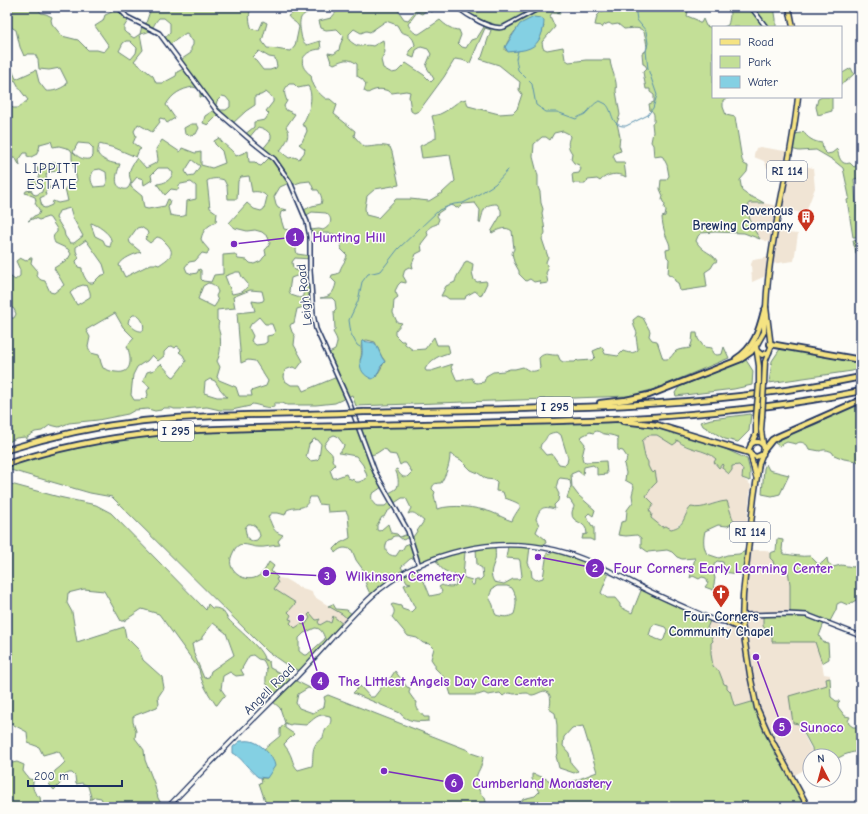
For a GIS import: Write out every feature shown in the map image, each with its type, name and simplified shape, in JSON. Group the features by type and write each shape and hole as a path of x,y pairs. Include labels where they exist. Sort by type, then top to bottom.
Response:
{"highway":[{"path":"727,364 742,356 751,347 760,327 765,309"},
{"path":"770,343 861,360"},
{"path":"564,407 642,397 746,357 757,344"},
{"name":"I 295","path":"7,450 82,431 144,421 189,417 655,404 785,391 861,377"},
{"name":"I 295","path":"7,464 44,453 83,444 144,434 195,430 677,416 813,400 861,391"},
{"path":"764,450 777,437 861,400"},
{"path":"597,419 657,425 750,454"}],"main road":[{"path":"789,7 793,26"},
{"name":"RI 114","path":"750,445 756,434 759,384 757,344 764,332 772,244 794,135 798,98"},
{"name":"RI 114","path":"765,309 770,343"},
{"path":"764,339 770,343 771,348 769,352 762,355 758,352 757,344 764,339"},
{"name":"RI 114","path":"769,352 765,362 761,430 764,450 759,463 756,479 746,572 743,615 744,633 751,681 757,708 769,735 808,807"},
{"path":"754,442 758,442 762,444 764,450 760,456 756,457 750,454 749,449 750,445 754,442"},
{"name":"RI 114","path":"750,454 756,479"},
{"name":"Angell Road","path":"168,807 271,700 301,672 362,606 389,583 419,566 454,552 491,546 523,546 556,550 598,565 713,620 728,623"},
{"path":"728,623 738,620 743,615"},
{"path":"728,623 737,627 744,633"}],"street":[{"name":"Leigh Road","path":"118,7 127,17 159,33 217,111 274,159 290,182 306,222 310,237 310,270 313,314 316,329 349,402 372,465 408,531 419,566"},
{"path":"457,7 477,20 489,26 498,28 504,27 541,7"},
{"path":"751,7 765,26"},
{"path":"743,615 807,615 861,636"}],"shaded area":[{"path":"760,147 791,152 789,162 813,168 815,188 805,214 781,208 775,232 798,234 794,261 770,264 768,275 752,282 751,264 753,260 770,257 772,243 760,239 754,230 748,217 749,203 763,203 778,206 786,170 767,168 764,161 754,157 756,148"},
{"path":"649,435 657,435 673,445 677,442 677,440 684,446 713,455 724,465 724,469 728,474 732,470 732,466 739,465 743,469 742,478 751,485 745,540 734,523 727,505 717,502 709,507 688,510 684,520 675,528 671,529 662,527 651,518 646,496 652,487 653,473 648,466 642,441"},
{"path":"746,550 766,550 770,553 770,558 788,570 790,584 790,615 772,631 772,642 815,642 820,653 824,674 830,675 830,678 826,679 827,685 815,690 798,724 810,748 802,748 802,771 791,777 755,701 738,706 734,705 730,691 723,684 719,671 713,666 711,643 707,628 710,621 724,629 733,627 742,620"},
{"path":"276,579 285,579 302,589 312,592 313,596 349,620 344,625 327,621 320,625 318,622 319,618 316,620 310,617 305,625 295,628 290,623 289,618 291,615 288,611 296,603 273,588 278,583"}],"green space":[{"path":"7,7 37,7 41,13 52,17 52,24 62,36 78,40 88,50 104,52 109,46 95,26 103,21 105,15 112,12 117,7 129,19 124,27 124,31 134,38 140,34 142,26 145,26 150,11 149,7 252,7 249,18 252,29 259,30 263,21 267,23 262,41 267,48 291,51 295,46 299,27 288,16 303,7 312,7 312,11 304,14 300,19 300,25 303,42 307,45 320,41 321,49 310,52 303,58 302,62 306,71 311,75 314,86 326,99 330,99 337,105 334,114 355,131 354,136 364,147 386,146 390,147 392,152 399,185 375,189 367,196 365,208 366,215 378,218 396,199 429,201 442,193 455,181 450,155 422,158 420,146 436,138 432,116 441,114 459,101 466,99 468,106 499,114 513,113 517,109 522,94 519,90 520,82 499,65 480,59 491,30 485,28 470,63 455,59 444,77 419,111 414,113 411,111 409,97 410,92 406,91 392,93 380,89 368,93 364,91 366,84 357,76 357,64 351,60 343,60 334,64 331,62 328,53 334,54 339,50 344,36 337,29 326,30 321,28 319,21 331,18 339,7 397,7 404,19 408,20 415,12 413,7 438,7 432,12 427,10 422,14 417,12 408,24 410,28 419,34 440,20 449,27 459,30 461,35 458,43 462,47 466,48 471,40 477,38 484,27 481,23 468,15 472,9 481,7 535,7 537,10 543,7 559,7 560,14 552,13 550,16 555,27 542,42 543,48 547,50 563,47 565,59 569,62 610,60 616,83 620,115 617,123 621,151 615,153 613,156 616,162 624,162 626,177 623,175 612,174 600,181 597,179 588,180 585,184 573,183 572,174 579,173 581,169 579,165 574,163 571,159 572,153 568,145 570,137 569,134 563,131 554,133 550,140 546,137 542,137 534,144 533,157 538,176 538,187 543,209 542,213 545,233 542,239 548,257 546,262 548,269 546,273 548,283 541,284 539,281 534,282 530,279 526,281 519,274 512,253 514,249 512,231 510,229 505,228 492,233 491,232 501,215 501,210 497,204 489,205 484,209 480,223 480,210 475,203 463,204 456,208 450,205 438,213 437,216 439,219 437,224 429,228 427,232 428,235 421,244 422,251 416,254 412,264 413,268 409,267 405,269 403,276 406,283 401,282 395,291 398,297 394,300 393,313 397,322 402,323 395,331 395,335 413,350 425,349 434,337 437,345 448,345 450,353 439,356 433,360 425,369 426,371 431,371 453,364 451,367 457,381 472,378 474,382 477,383 484,382 486,376 493,372 523,367 531,371 536,371 540,368 539,358 546,354 558,355 560,360 563,362 575,362 577,360 592,360 595,357 593,351 602,347 605,354 618,356 623,351 632,353 638,350 637,333 633,320 638,316 643,318 650,331 649,336 652,340 657,341 663,359 670,358 677,350 690,348 693,333 697,333 698,339 704,347 712,348 712,352 714,354 722,354 724,347 729,358 655,389 628,396 356,406 352,395 335,403 316,405 287,405 282,403 274,403 274,407 268,408 252,404 250,406 232,410 220,410 207,407 183,409 163,408 155,411 148,409 135,410 128,414 98,420 69,423 59,427 50,425 42,431 35,432 27,437 27,440 25,437 16,438 7,443 7,318 14,318 16,314 14,309 7,305 7,274 15,280 20,276 20,270 16,261 20,258 26,261 32,258 31,263 37,270 38,277 45,281 50,292 54,293 64,285 54,268 68,259 71,254 68,249 55,243 53,237 57,232 57,229 50,218 48,217 39,220 35,218 28,221 39,214 40,211 35,203 35,197 25,193 26,191 31,190 33,194 36,195 42,192 43,187 41,184 39,183 33,185 32,182 38,180 39,177 37,168 56,162 59,171 49,172 46,174 47,183 50,188 45,192 46,195 40,198 42,207 45,208 52,205 53,201 58,203 68,201 65,188 74,184 77,180 72,159 72,152 70,149 59,146 53,147 51,141 40,144 37,154 31,157 27,156 27,153 24,153 19,160 20,166 16,159 7,159 7,104 8,103 13,108 18,108 28,100 15,80 7,84 7,66 10,65 16,79 36,70 39,82 46,91 59,89 66,85 67,82 60,68 49,70 39,69 38,60 35,54 28,54 24,56 16,30 8,23","holes":["159,18 164,18 170,23 170,32 164,39 169,45 186,33 188,34 188,37 193,41 193,45 191,48 191,53 179,61 183,69 177,72 176,76 163,83 156,83 153,76 134,61 143,50 140,34 151,30","386,21 397,25 401,32 410,36 414,42 415,45 409,51 409,56 414,58 416,50 421,47 428,49 431,54 426,66 434,79 431,82 424,75 406,63 397,72 392,73 383,68 381,60 385,52 383,40 373,46 356,45 349,40 349,34 354,29 361,33 366,31 370,32","521,25 544,26 539,39 534,45 513,52 505,50 508,40","126,41 130,41 137,48 136,53 131,59 119,51 123,43","259,51 269,57 275,58 276,68 263,70 253,57","289,84 294,84 298,88 308,86 310,90 310,106 302,125 306,127 307,131 302,142 299,144 305,149 304,153 299,159 294,157 289,158 280,151 286,142 289,133 286,127 295,114 286,110 284,106 287,101 285,92","193,87 200,89 200,97 206,97 214,110 205,116 203,123 208,125 219,114 232,124 255,105 255,96 266,92 273,98 273,102 266,111 269,114 265,120 254,122 254,127 244,135 248,139 258,127 267,131 271,135 271,139 262,150 270,157 261,166 255,162 249,162 248,151 236,156 219,138 214,141 222,151 225,163 212,168 201,165 201,152 195,153 182,148 180,152 162,140 156,149 158,161 146,168 137,158 130,169 129,175 131,181 128,188 121,188 117,184 116,179 120,164 102,158 98,153 99,144 115,148 136,157 141,149 133,143 136,136 134,131 138,124 152,132 160,122 160,118 164,119 167,123 175,118 166,105 177,93","222,96 226,97 230,102 230,107 226,110 221,110 216,105 217,101","78,143 89,144 93,148 93,156 90,159 82,159 73,152","192,160 200,166 194,175 188,176 185,171","158,168 169,168 173,173 169,180 157,184 165,195 171,189 178,190 179,185 191,182 196,186 196,199 187,201 186,215 182,216 170,215 168,207 170,200 168,199 165,206 148,209 144,208 142,196 131,187 131,184 137,177 143,179 144,185 152,180 151,175","100,169 106,172 107,182 105,186 94,187 91,181 91,176 94,170","249,176 252,192 260,192 267,197 264,209 261,211 254,209 247,203 229,223 235,228 247,231 255,230 262,232 268,237 270,243 265,250 266,255 261,261 254,264 247,260 238,259 235,254 223,255 223,274 214,275 211,282 203,281 201,279 201,270 199,269 197,273 192,274 187,272 185,267 189,262 195,261 202,253 207,254 209,250 201,239 206,229 216,222 217,213 210,208 207,181 211,179 224,180 227,186 228,199 237,199 238,181 241,177","310,181 314,190 318,190 322,202 321,204 312,206 302,211 305,216 312,212 326,213 331,220 330,224 323,230 310,230 311,234 328,233 339,236 342,239 341,249 347,255 340,272 332,275 331,278 336,283 333,292 326,297 320,298 332,298 335,301 335,329 333,332 337,342 335,350 327,354 337,377 303,391 300,385 291,385 285,381 284,377 285,370 293,367 297,369 303,361 294,345 295,336 290,326 294,323 297,309 304,307 313,309 310,283 304,284 303,296 300,298 291,295 289,291 291,278 310,273 295,270 292,262 295,258 311,259 311,256 297,254 296,250 298,241 290,240 289,230 284,229 280,216 281,212 287,210 278,208 274,197 280,187 289,183 292,185","70,208 73,218 83,236 74,243 70,243 65,236 64,231 56,218 59,211","91,223 100,227 109,235 111,241 110,247 106,246 103,240 95,236","141,227 147,231 148,234 145,239 150,243 157,237 164,241 171,250 169,258 159,265 151,264 125,277 119,265 126,258 141,252 130,243 129,239 137,228","86,240 103,264 106,274 100,276 93,283 89,283 84,276 82,268 78,267 76,261 79,258 76,247","240,272 248,284 248,287 242,292 232,294 225,276","208,283 215,286 218,292 216,296 218,301 214,307 198,299 203,286","83,285 88,287 90,297 77,305 70,293 77,287","250,290 262,291 263,301 252,301 255,311 237,313 241,363 248,360 255,361 268,381 266,386 251,391 252,396 239,396 236,387 219,380 217,377 220,367 217,361 221,344 218,327 219,322 217,320 217,310 235,308 233,297","115,313 123,327 134,338 127,346 130,355 130,364 128,368 126,371 122,372 114,372 103,368 99,355 91,353 88,347 90,337 86,330","133,315 137,315 143,322 144,326 143,331 137,330 128,323 129,319","259,317 265,324 272,324 275,332 272,335 267,336 267,342 256,345 251,341 253,336 249,328 251,324","367,340 375,342 385,361 376,377 360,360 362,341","172,346 175,348 177,346 180,348 181,350 179,352 183,355 186,361 174,377 161,364 154,370 147,372 143,381 150,387 147,391 148,395 146,398 134,400 131,395 133,375 137,367 147,361 152,355 158,361 164,356 164,352","210,379 215,381 227,397 217,397 204,393 205,382"]},
{"path":"612,7 618,10 620,7 689,7 687,16 697,20 699,23 701,23 703,19 706,26 712,28 712,98 729,98 723,100 723,107 726,115 735,117 742,160 744,164 748,166 747,172 740,180 742,191 764,203 749,203 751,222 760,239 744,233 715,232 701,233 698,236 696,241 699,245 717,261 705,272 707,287 680,291 678,283 675,281 673,276 668,275 669,259 667,257 666,250 670,249 670,247 663,224 662,217 665,216 666,211 660,189 661,180 666,180 669,176 667,165 663,157 654,157 653,145 651,142 654,116 653,112 650,110 649,104 654,102 654,95 650,92 650,89 646,89 643,72 647,68 643,64 642,53 646,51 647,47 645,36 644,32 640,29 624,29 618,24 612,25 609,23 604,25 602,28 601,26 595,25 597,16 602,11 610,10"},
{"path":"728,7 774,7 776,26 726,26 728,25 729,20"},
{"path":"851,68 854,74 842,84 842,73"},
{"path":"832,98 832,111 818,115 816,107 818,99"},
{"path":"191,124 197,124 199,128 196,134 185,134 184,128"},
{"path":"803,131 811,139 822,143 823,150 827,154 832,153 837,149 842,162 847,164 850,163 854,167 861,162 861,178 854,179 856,204 861,208 861,253 856,254 854,246 853,240 858,241 858,237 853,237 847,200 849,199 849,196 843,168 816,150 799,151 791,149 794,134 801,133"},
{"path":"467,261 473,264 472,272 474,280 477,282 486,281 487,283 481,296 475,291 466,296 465,299 449,299 445,296 441,296 446,286 455,282 465,262"},
{"path":"780,349 799,351 861,364 861,368 852,371 769,383 772,361"},
{"path":"746,360 753,371 752,385 734,389 676,396 675,393 679,387"},
{"path":"861,400 861,414 858,427 861,432 861,468 860,463 857,461 844,459 834,455 828,450 820,451 809,449 807,445 799,442 796,444 787,442 779,446 775,443 787,436 823,421"},
{"path":"751,414 749,431 738,442 725,439 703,426 701,422 711,419"},
{"path":"583,422 642,423 653,428 670,431 721,447 747,459 750,471 750,481 742,478 743,469 739,465 732,466 732,470 729,474 722,468 722,464 719,468 714,462 716,459 712,455 681,444 677,440 677,442 673,445 657,435 649,435 642,441 648,466 651,472 653,473 655,471 657,482 646,496 654,504 649,510 652,514 651,518 662,527 666,526 671,529 676,528 682,523 691,507 704,507 727,501 734,523 727,526 718,525 705,531 704,546 707,554 719,558 746,551 745,575 724,572 723,562 717,561 713,571 715,578 713,590 705,587 708,583 706,578 702,577 699,579 693,576 690,578 695,558 682,559 667,550 648,552 641,547 641,538 637,535 618,535 621,522 626,521 627,510 633,502 632,495 634,487 625,480 626,473 624,464 627,457 623,451 618,450 617,437 604,434 599,431 593,433 590,432 582,436 581,439 585,444 582,457 583,461 586,462 606,461 607,474 597,475 597,468 593,465 584,467 583,475 578,471 571,474 572,487 578,495 595,510 593,516 589,513 586,516 594,527 594,541 590,539 582,539 583,535 587,534 585,526 572,516 574,506 567,498 571,486 570,481 568,479 560,478 556,488 559,494 558,501 554,505 555,509 542,508 536,519 539,525 536,532 545,539 546,543 540,546 530,547 528,563 531,569 532,577 536,580 543,578 547,553 551,554 552,551 579,559 605,570 605,573 608,575 601,593 607,598 615,598 620,604 620,607 632,613 642,588 710,621 707,628 713,641 711,643 711,654 713,666 719,671 724,684 727,685 734,705 738,706 755,701 760,717 807,807 506,807 522,801 523,799 535,796 539,792 532,779 532,774 561,786 597,772 583,726 572,728 564,737 563,746 569,753 571,763 578,771 574,773 559,768 556,756 558,754 557,725 555,713 549,709 551,703 549,693 544,691 532,695 527,693 508,693 503,696 500,693 488,695 484,693 478,695 451,695 447,682 435,668 435,665 431,659 434,648 430,644 423,643 417,638 408,636 392,617 394,611 391,605 393,604 401,606 402,609 411,612 415,608 404,585 411,583 407,582 403,575 373,597 368,590 363,577 365,575 364,571 356,560 352,550 343,548 335,553 334,549 340,543 350,538 348,515 346,511 328,512 327,505 319,504 316,497 310,497 306,505 287,510 285,515 271,513 268,517 273,528 276,532 283,535 278,541 280,545 256,547 244,544 239,545 232,555 230,562 235,572 240,576 251,579 257,577 263,572 269,562 274,566 271,571 278,578 276,579 278,583 274,589 296,603 288,612 291,615 289,619 292,620 290,623 295,628 301,624 305,625 310,618 308,615 310,613 316,620 320,619 318,622 320,625 327,621 331,623 333,616 344,625 301,671 291,668 268,652 112,497 90,493 7,469 7,465 88,444 163,433 227,430","holes":["557,432 561,435 568,458 565,465 559,464 552,454 546,455 540,448 541,444 548,435","334,435 337,436 344,445 339,453 356,456 363,465 367,476 366,479 356,482 348,478 346,474 333,478 330,470 335,465 332,460 333,457 324,445 330,437","314,439 318,440 321,444 319,458 317,460 310,461 306,457 309,444","383,449 387,450 389,454 396,455 400,465 406,463 412,472 407,477 404,477 397,469 395,470 398,485 396,489 387,494 391,501 385,506 377,506 372,501 372,494 382,487 369,456","450,454 461,460 471,470 486,479 495,480 497,482 496,491 503,492 505,498 520,505 512,521 491,512 472,508 457,506 437,509 434,495 435,492 432,487 437,483 441,483 448,466","402,498 406,498 411,508 408,514 415,513 424,521 411,540 411,543 405,545 396,556 390,555 386,551 386,543 394,536 398,536 403,540 409,537 408,534 400,537 397,534 391,533 388,524 381,530 377,530 377,525 382,517 384,517 393,507 393,504","248,524 255,526 258,529 260,536 257,540 252,541 247,538 245,528","495,546 508,546 506,558 519,559 522,576 519,579 513,579 504,584 494,582 491,573 495,558","476,549 477,565 482,568 483,577 480,580 475,580 474,585 471,584 472,580 463,576 465,552","416,557 419,566 436,560 443,570 454,574 456,585 453,587 442,585 439,587 442,591 440,594 430,596 416,569 406,574 401,567 410,559","497,586 507,586 512,588 516,601 514,614 505,617 496,615 490,595 492,589","655,624 665,627 667,630 662,641 649,635 652,626","317,628 323,633 325,639 307,655 304,655 299,651 299,638 304,633"]},
{"path":"766,464 769,470 789,475 780,494 772,496 762,494 764,468"},
{"path":"7,483 96,505 111,513 206,610 208,604 212,608 219,609 224,612 229,620 259,650 264,659 269,662 270,668 312,689 308,688 298,694 296,703 299,708 313,713 324,707 324,697 328,695 483,757 476,780 480,792 485,797 487,807 267,807 259,783 262,782 261,778 267,778 271,756 264,749 280,736 280,729 285,723 280,708 272,701 277,696 266,683 267,669 263,660 258,659 253,655 249,656 241,670 244,675 236,676 230,672 223,676 221,689 226,696 223,697 216,705 203,683 199,669 159,614 142,609 124,621 121,621 104,591 84,589 68,593 67,603 72,612 77,642 124,627 126,637 139,650 143,660 162,677 164,688 158,697 159,704 157,707 133,717 133,722 136,731 135,738 144,750 145,760 158,798 163,807 104,807 101,798 95,797 90,800 91,797 88,786 82,783 76,784 75,776 72,773 62,777 60,784 54,790 49,784 55,771 65,762 60,753 57,751 43,755 39,747 28,743 27,732 12,724 7,725","holes":["213,623 226,633 234,655 211,671 209,677 204,678 194,654 192,644 202,639","322,715 330,716 331,723 325,731 323,738 314,747 312,766 298,770 295,766 289,751 284,744 294,734 285,728 285,723 290,725 306,725 316,717"]},
{"path":"777,539 783,540 782,550 784,554 810,556 818,564 822,563 827,558 828,563 833,567 841,565 853,567 861,565 861,597 848,605 841,602 837,604 836,610 828,625 824,623 819,636 823,642 828,643 829,659 822,663 815,642 772,642 772,631 766,630 763,626 763,616 790,615 790,584 788,570 775,569 773,561 770,558 770,553 776,551"},
{"path":"333,604 336,609 347,610 354,616 349,620 328,606"},
{"path":"395,671 407,687 410,688 409,693 417,702 417,708 424,717 429,717 429,721 409,720 400,713 353,693 360,686 370,697 374,697 385,683 388,682"},
{"path":"830,678 831,697 836,701 840,701 838,703 838,707 845,716 850,717 848,721 849,724 853,727 858,727 861,729 861,750 842,756 842,748 812,748 799,724 793,723 789,696 827,685 826,679"},
{"path":"17,762 24,765 23,771 29,779 35,780 33,782 34,791 40,797 41,805 45,807 7,807 7,764"}],"water":[{"path":"534,17 544,20 539,40 528,49 508,52 505,47 520,24"},
{"path":"362,341 375,343 385,362 381,366 376,377 372,379 364,374 361,367 360,361 362,356"},
{"path":"240,741 254,742 270,755 275,766 267,778 258,777 239,757 233,753 233,747"}],"waterway":[{"path":"518,51 516,59 518,70 532,84 536,105 546,112 557,112 576,119 585,114 593,105 600,101 606,104 617,124 626,126 648,115 653,108 657,95 648,69 646,51 648,43 646,31 637,20 635,7"},
{"path":"360,347 357,345 351,334 349,320 358,301 362,282 368,274 381,271 398,249 439,210 471,199 495,184 508,170"}],"place":[{"name":"Ravenous Brewing Company","path":"806,232"},
{"name":"Hunting Hill","path":"234,244"},
{"name":"Four Corners Early Learning Center","path":"538,557"},
{"name":"Wilkinson Cemetery","path":"266,573"},
{"name":"Four Corners Community Chapel","path":"721,608"},
{"name":"The Littlest Angels Day Care Center","path":"301,618"},
{"name":"Sunoco","path":"756,657"},
{"name":"Cumberland Monastery","path":"384,771"}],"district":[{"name":"LIPPITT ESTATE","path":"52,176"}]}
